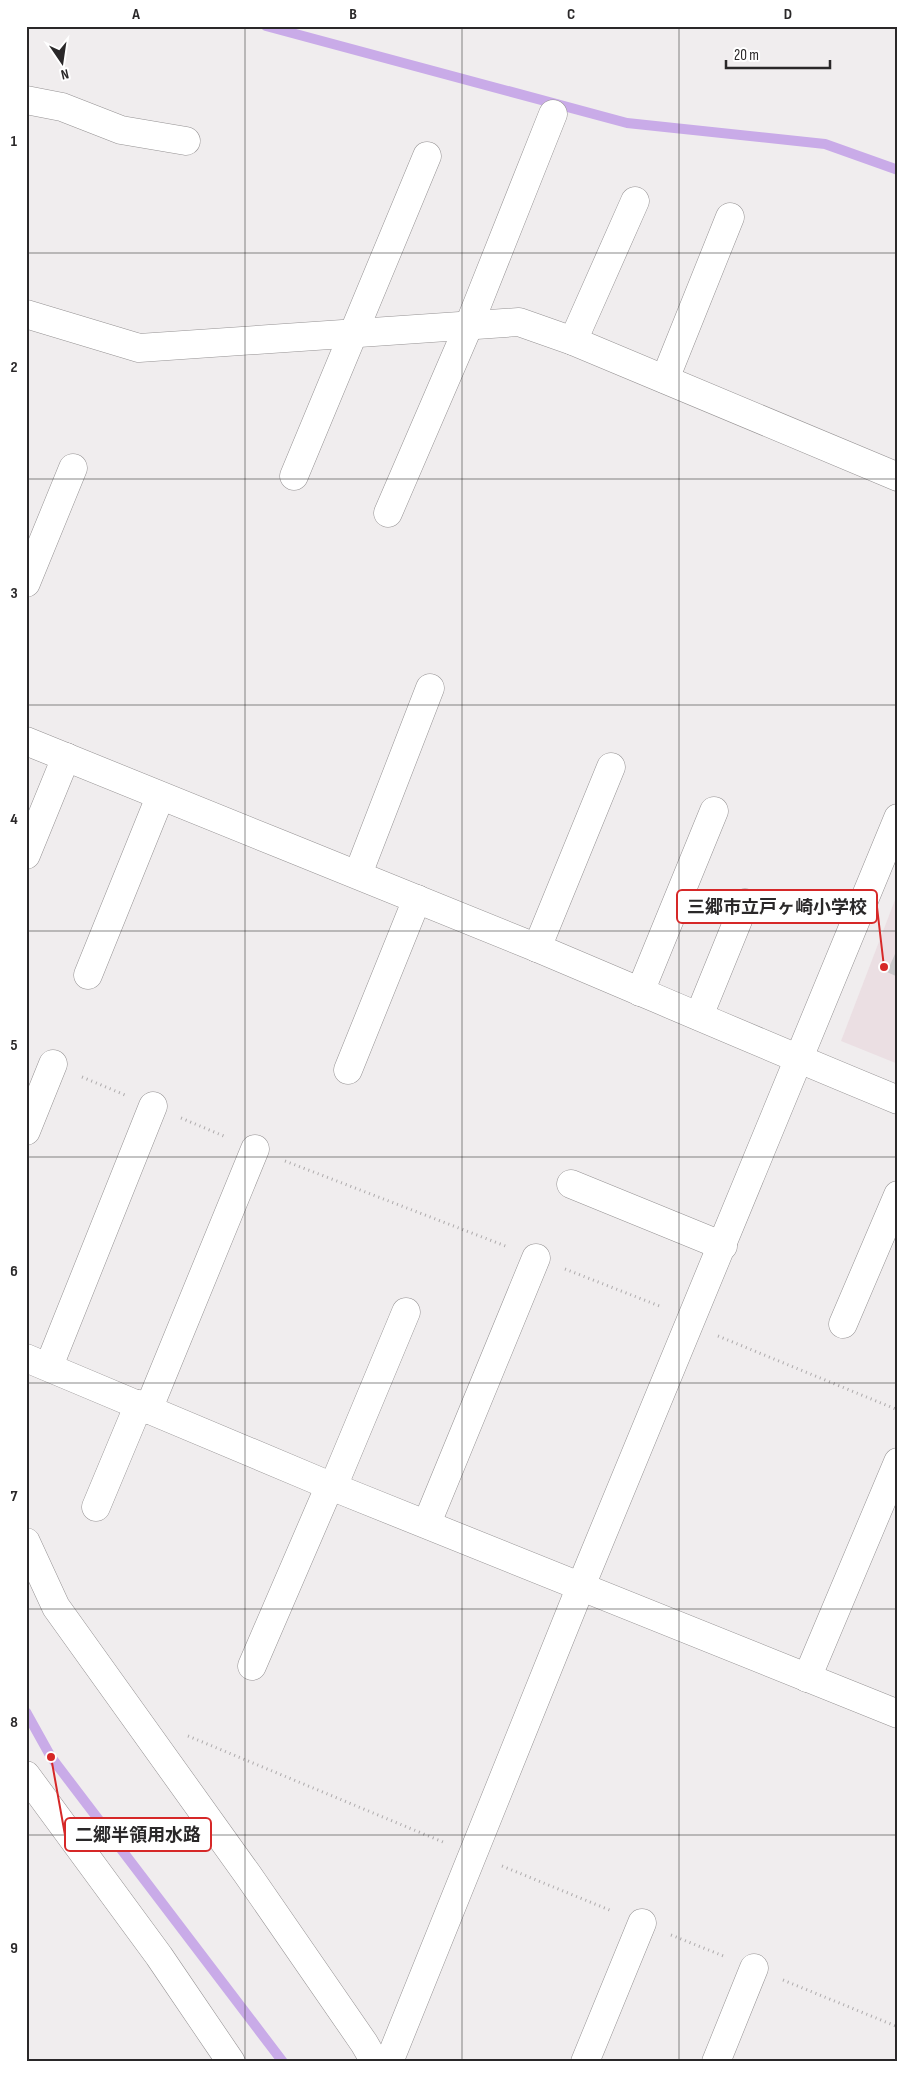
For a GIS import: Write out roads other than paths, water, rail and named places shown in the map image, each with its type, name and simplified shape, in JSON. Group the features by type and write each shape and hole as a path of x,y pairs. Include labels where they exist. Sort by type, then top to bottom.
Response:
{"street":[{"path":"26,100 62,107 121,130 186,141"},
{"path":"388,513 469,325 553,114"},
{"path":"294,476 427,156"},
{"path":"573,341 635,201"},
{"path":"664,379 730,217"},
{"path":"26,314 139,348 519,322 573,341 898,477"},
{"path":"26,583 73,468"},
{"path":"358,874 430,688"},
{"path":"26,741 160,797 358,874 898,1100"},
{"path":"26,855 66,757"},
{"path":"537,948 611,768"},
{"path":"88,976 160,797"},
{"path":"640,992 714,811"},
{"path":"389,2062 581,1586 800,1060 898,818"},
{"path":"348,1070 416,899"},
{"path":"699,1016 745,903"},
{"path":"26,1131 53,1064"},
{"path":"153,1106 38,1362 331,1486 898,1714"},
{"path":"96,1507 144,1407 254,1149"},
{"path":"571,1184 723,1246"},
{"path":"843,1324 898,1195"},
{"path":"427,1523 536,1258"},
{"path":"252,1666 406,1312"},
{"path":"808,1678 898,1462"},
{"path":"26,1542 56,1607 248,1875 364,2043 375,2062"},
{"path":"26,1775 159,1956 231,2062"},
{"path":"585,2062 642,1923"},
{"path":"716,2062 754,1968"}],"waterway":[{"path":"266,26 627,123 825,144 898,170"},
{"path":"26,1712 51,1757 283,2062"}],"place":[{"name":"三郷市立戸ヶ崎小学校","path":"884,967"},
{"name":"二郷半領用水路","path":"51,1757"}]}
